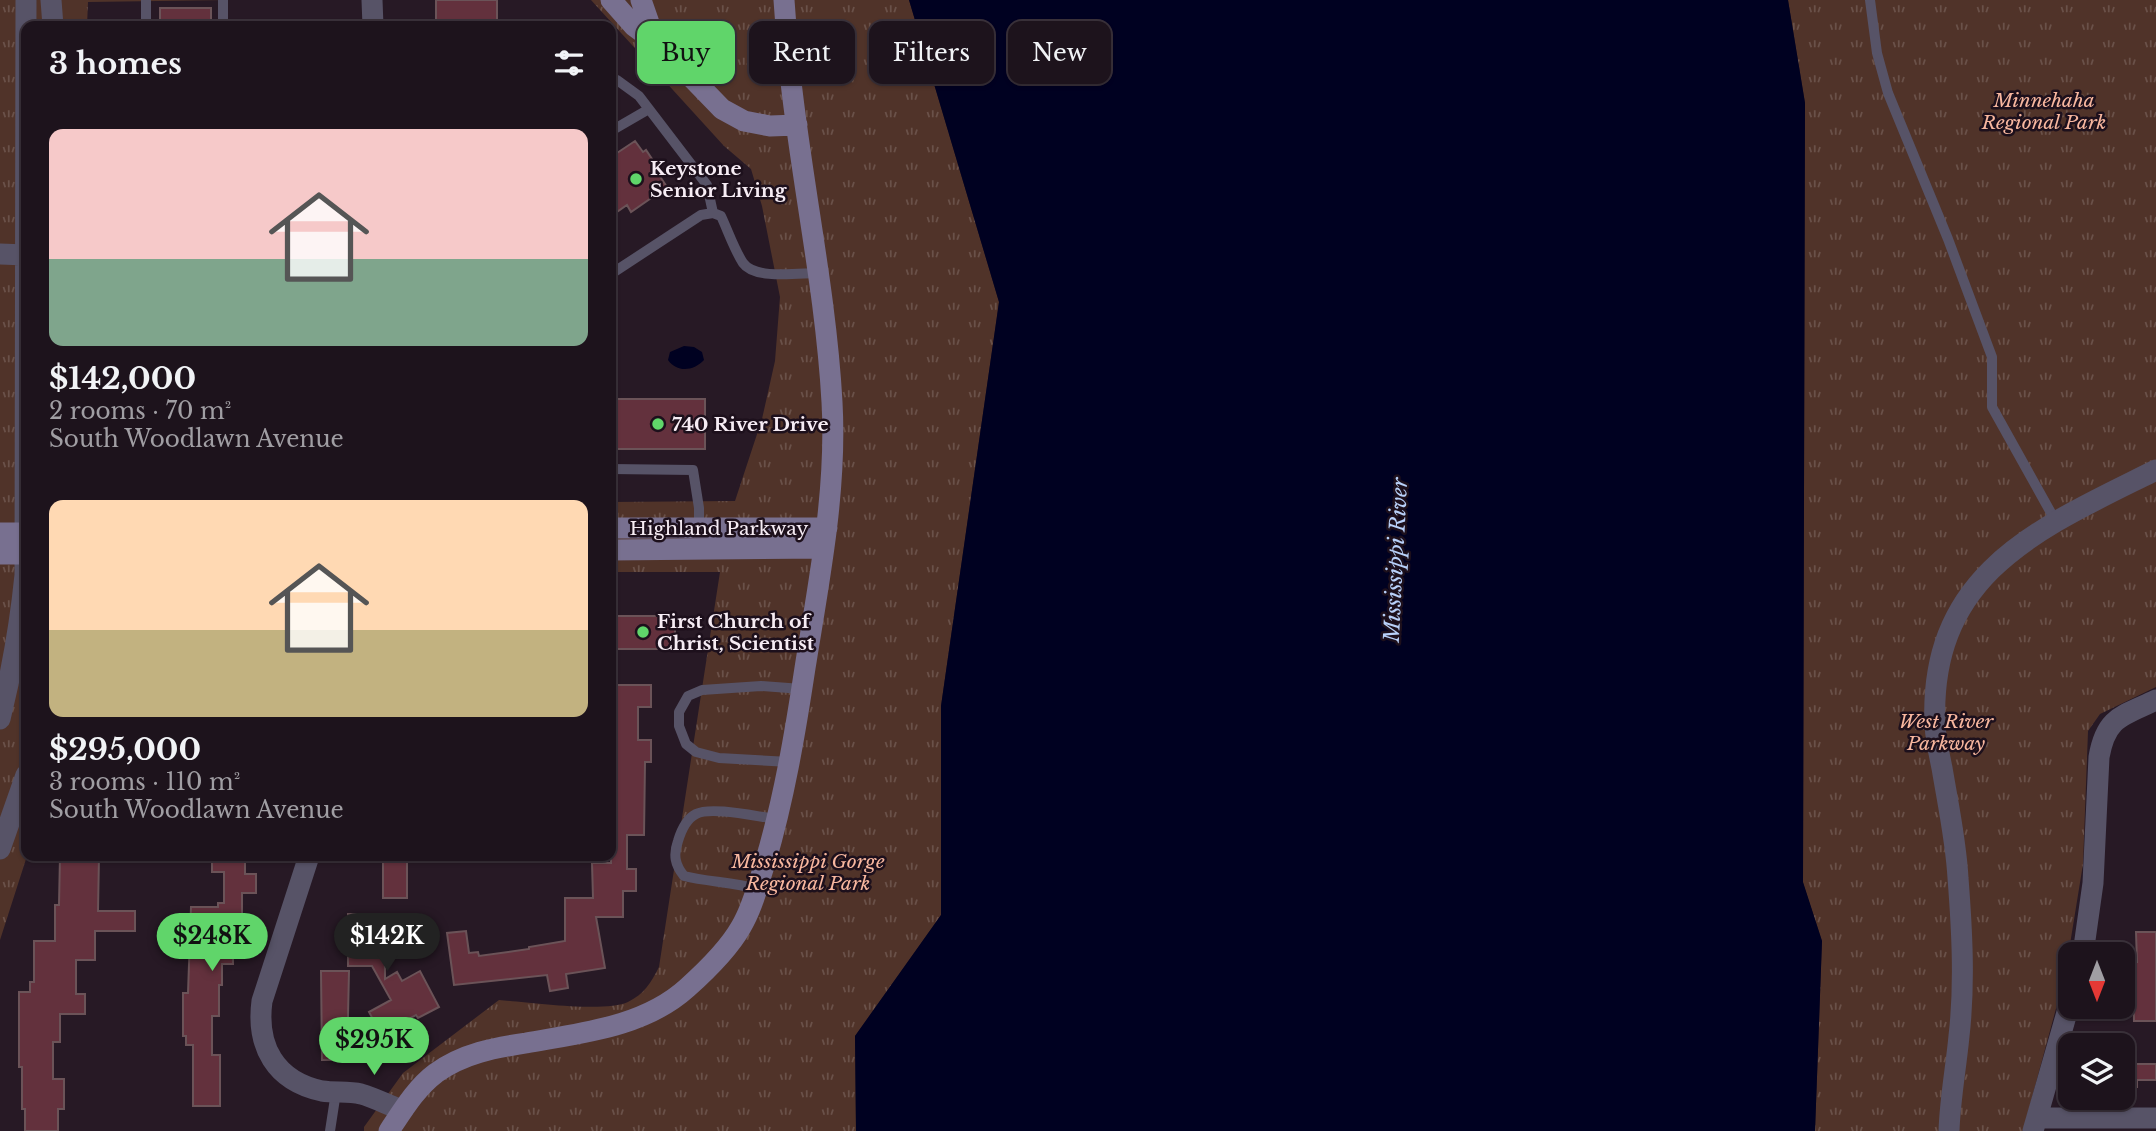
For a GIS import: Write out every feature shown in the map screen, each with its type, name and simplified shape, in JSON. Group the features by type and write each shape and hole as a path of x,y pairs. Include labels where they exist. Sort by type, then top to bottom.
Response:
{"street":[{"path":"26,0 26,21"},
{"path":"51,0 53,21"},
{"path":"372,0 373,21"},
{"path":"611,0 637,28"},
{"path":"641,0 648,21"},
{"path":"389,1131 420,1087 459,1059 484,1050 616,1025 644,1016 669,1002 684,991 724,951 741,928 757,889 790,762 832,483 832,405 819,273 791,83 784,0"},
{"path":"698,84 722,109 744,121 770,126 797,125"},
{"path":"0,254 21,254"},
{"path":"1949,1131 1962,1000 1958,870 1935,727 1936,678 1947,639 1960,609 1989,571 2022,541 2055,520 2156,470"},
{"name":"Highland Parkway","path":"616,528 699,528 825,538"},
{"path":"699,528 704,550"},
{"path":"0,533 21,542"},
{"name":"Highland Parkway","path":"616,551 704,550 825,538"},
{"path":"0,554 21,546"},
{"path":"0,719 21,616"},
{"path":"2085,942 2093,883 2099,757 2103,737 2115,720 2156,700"},
{"path":"2,838 21,788"},
{"path":"307,861 262,1001 259,1022 266,1049 281,1070 308,1087 360,1094 402,1110"},
{"path":"2065,1019 2035,1125 2156,1118"}],"lane":[{"path":"146,0 146,21"},
{"path":"223,0 223,21"},
{"path":"1870,0 1877,53 1888,93 1948,239 1992,357 1992,407 2055,520"},
{"path":"616,80 639,96 707,185 713,213"},
{"path":"616,128 649,109"},
{"path":"616,271 701,215 713,213 722,216 743,263 751,270 763,274 819,273"},
{"path":"616,469 693,470 699,528"},
{"path":"790,762 719,758 696,752 686,744 678,726 679,712 688,696 702,690 761,686 802,689"},
{"path":"757,889 684,876 677,868 674,854 678,839 686,823 696,814 708,811 777,819"},
{"path":"330,1131 336,1092"}],"green space":[{"path":"0,0 228,0 88,2 87,21 21,21 21,861 25,861 0,940"},
{"name":"Mississippi Gorge Regional Park","path":"591,0 909,0 915,21 869,21 869,84 934,84 999,302 941,706 941,915 855,1036 856,1131 364,1131 364,1127 403,1073 499,1000 584,1007 617,1005 634,999 643,992 659,967 720,572 616,572 616,502 735,501 762,419 775,361 780,297 762,206 751,169 724,146 668,84 735,84 735,21 637,21 637,50 616,27 616,21 610,21"},
{"name":"West River Parkway","path":"1788,0 2156,0 2156,687 2100,714 2088,731 2083,864 2070,942 2058,942 2058,1001 2023,1131 1815,1131 1822,941 1803,883 1805,103"}],"water":[{"name":"Mississippi River","path":"909,0 1788,0 1805,103 1803,882 1822,941 1815,1131 856,1131 855,1036 941,915 941,706 999,302 934,84 994,84 994,21 915,21"},
{"path":"684,346 694,347 702,352 704,360 691,368 676,367 668,360 670,352"}],"building":[{"path":"436,0 497,0 497,21 436,21"},
{"path":"160,8 211,8 211,21 160,21"},
{"name":"Keystone Senior Living","path":"635,141 643,152 646,150 667,187 631,212 627,205 616,213 616,154"},
{"name":"740 River Drive","path":"616,399 705,399 705,449 616,449"},
{"name":"First Church of Christ, Scientist","path":"616,616 675,616 675,649 616,649"},
{"path":"616,685 651,685 651,707 638,707 638,740 651,740 651,762 645,762 644,835 627,835 627,869 636,869 636,891 623,891 623,917 596,917 605,968 566,974 568,988 550,991 547,975 454,985 447,933 466,931 469,953 478,952 479,956 565,941 565,898 593,898 592,863 616,861"},
{"path":"60,861 99,861 98,911 135,911 135,931 95,931 95,960 76,960 76,994 85,994 85,1014 60,1014 60,1042 53,1042 53,1079 64,1079 64,1109 58,1109 58,1131 25,1131 22,1067 19,1067 19,992 30,992 30,982 34,982 34,941 55,941 55,905 59,905"},
{"path":"212,861 245,861 245,874 256,874 256,893 242,893 242,927 233,927 233,964 222,964 219,1016 212,1016 212,1055 220,1055 220,1106 193,1106 193,1045 186,1045 186,1036 183,1036 183,993 188,993 191,907 218,907 218,903 224,903 224,872 212,872"},
{"path":"383,861 407,861 407,898 383,898"},
{"path":"348,914 390,914 390,933 385,933 385,979 397,972 402,981 420,971 439,1007 418,1018 416,1015 381,1034 369,1012 391,1000 372,966 348,966"},
{"path":"2136,932 2156,932 2156,1021 2134,1021"},
{"path":"321,971 349,971 347,1060 322,1060"},
{"path":"2135,1064 2156,1064 2156,1080 2137,1080 2137,1087"}],"place":[{"name":"Keystone Senior Living","path":"636,179"},
{"name":"740 River Drive","path":"658,424"},
{"name":"First Church of Christ, Scientist","path":"643,632"}],"park label":[{"name":"Minnehaha Regional Park","path":"2044,111"}]}
